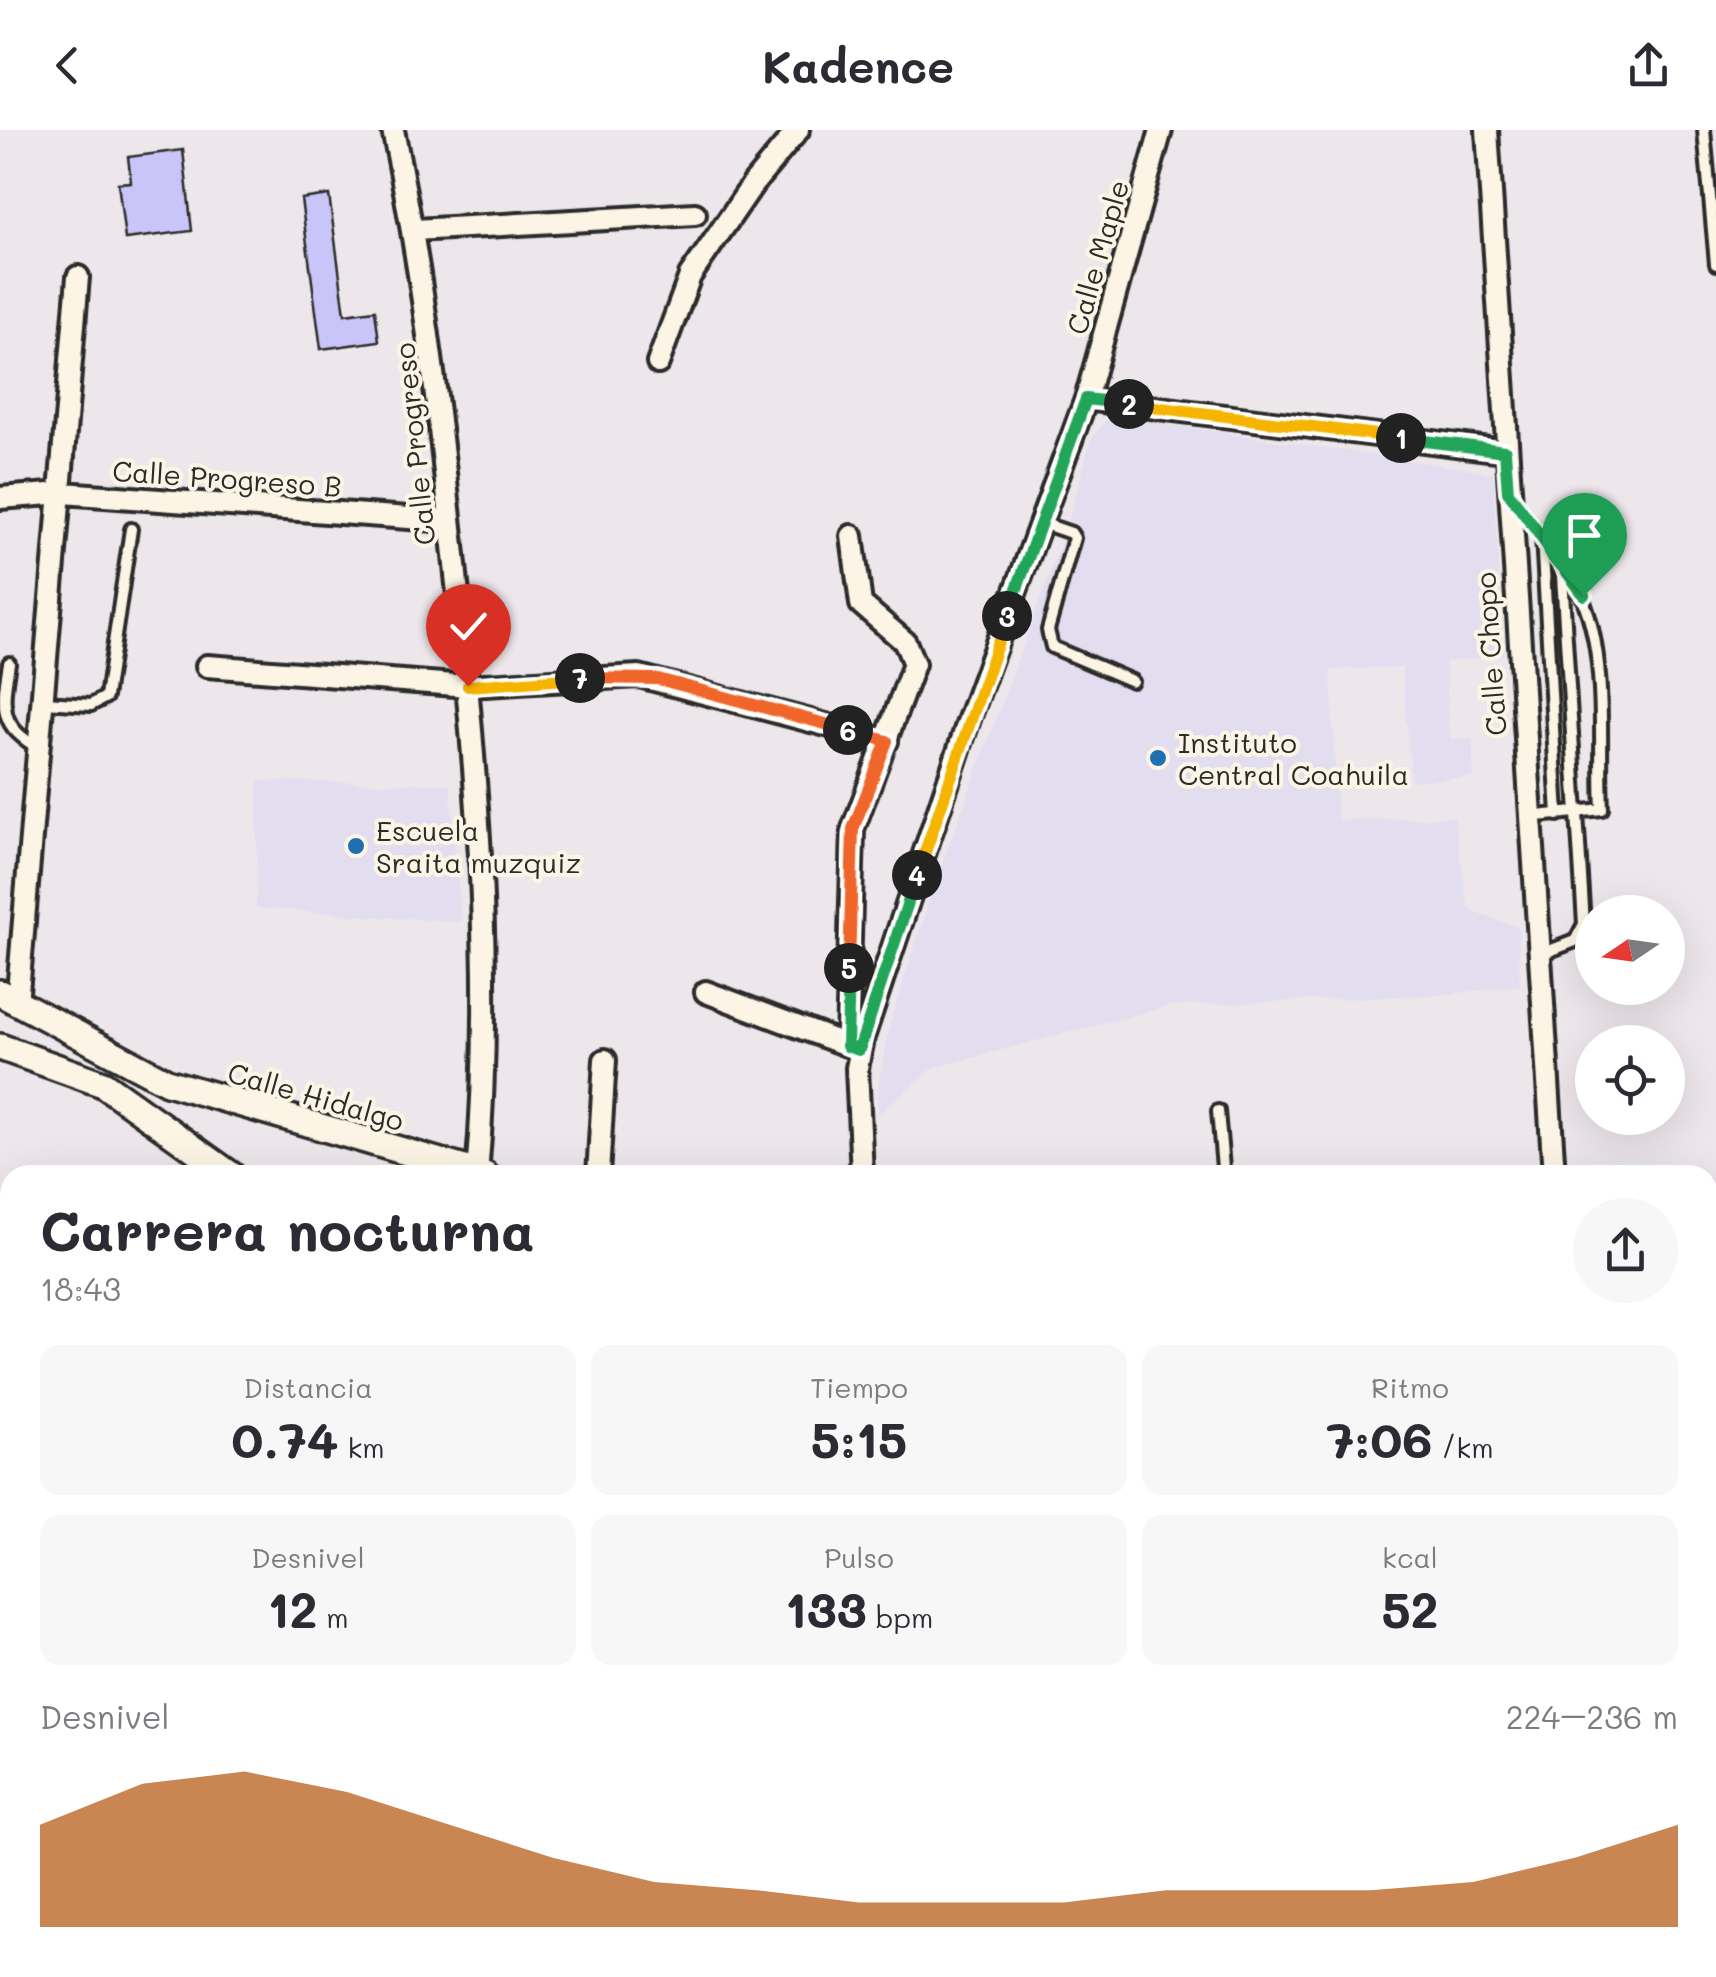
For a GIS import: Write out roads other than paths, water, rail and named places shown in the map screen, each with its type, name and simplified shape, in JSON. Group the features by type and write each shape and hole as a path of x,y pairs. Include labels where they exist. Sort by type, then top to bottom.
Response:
{"street":[{"name":"Calle Progreso","path":"393,130 414,230 436,378 468,686 485,939 480,1165"},
{"path":"658,363 681,292 753,184 798,130"},
{"name":"Calle Maple","path":"853,1048 1086,399 1161,130"},
{"name":"Calle Chopo","path":"1487,130 1536,956 1553,1165"},
{"path":"414,230 695,214"},
{"path":"78,277 41,749 8,998 13,1030 0,1045 104,1084 218,1165"},
{"path":"1086,399 1505,451"},
{"name":"Calle Progreso B","path":"0,498 63,493 450,521"},
{"path":"852,536 861,604 906,642 914,664 858,812 851,846 853,1048 861,1165"},
{"path":"207,666 468,686 639,676 887,741"},
{"path":"706,992 853,1048"},
{"name":"Calle Hidalgo","path":"8,998 133,1067 202,1094 449,1165"},
{"path":"599,1165 604,1060"}],"lane":[{"path":"1704,130 1716,264"},
{"path":"1508,492 1584,595 1594,632 1602,809 1528,817"},
{"path":"1041,522 1070,532 1074,538 1048,630 1052,648 1132,681"},
{"path":"45,702 91,705 106,697 131,529"},
{"path":"1542,534 1558,815"},
{"path":"1536,956 1566,946 1581,934 1578,814 1561,560"},
{"path":"9,664 2,704 4,726 17,738 41,749"},
{"path":"1218,1111 1224,1165"}],"place":[{"name":"Instituto Central Coahuila","path":"1158,758"},
{"name":"Escuela Sraita muzquiz","path":"356,846"}]}
